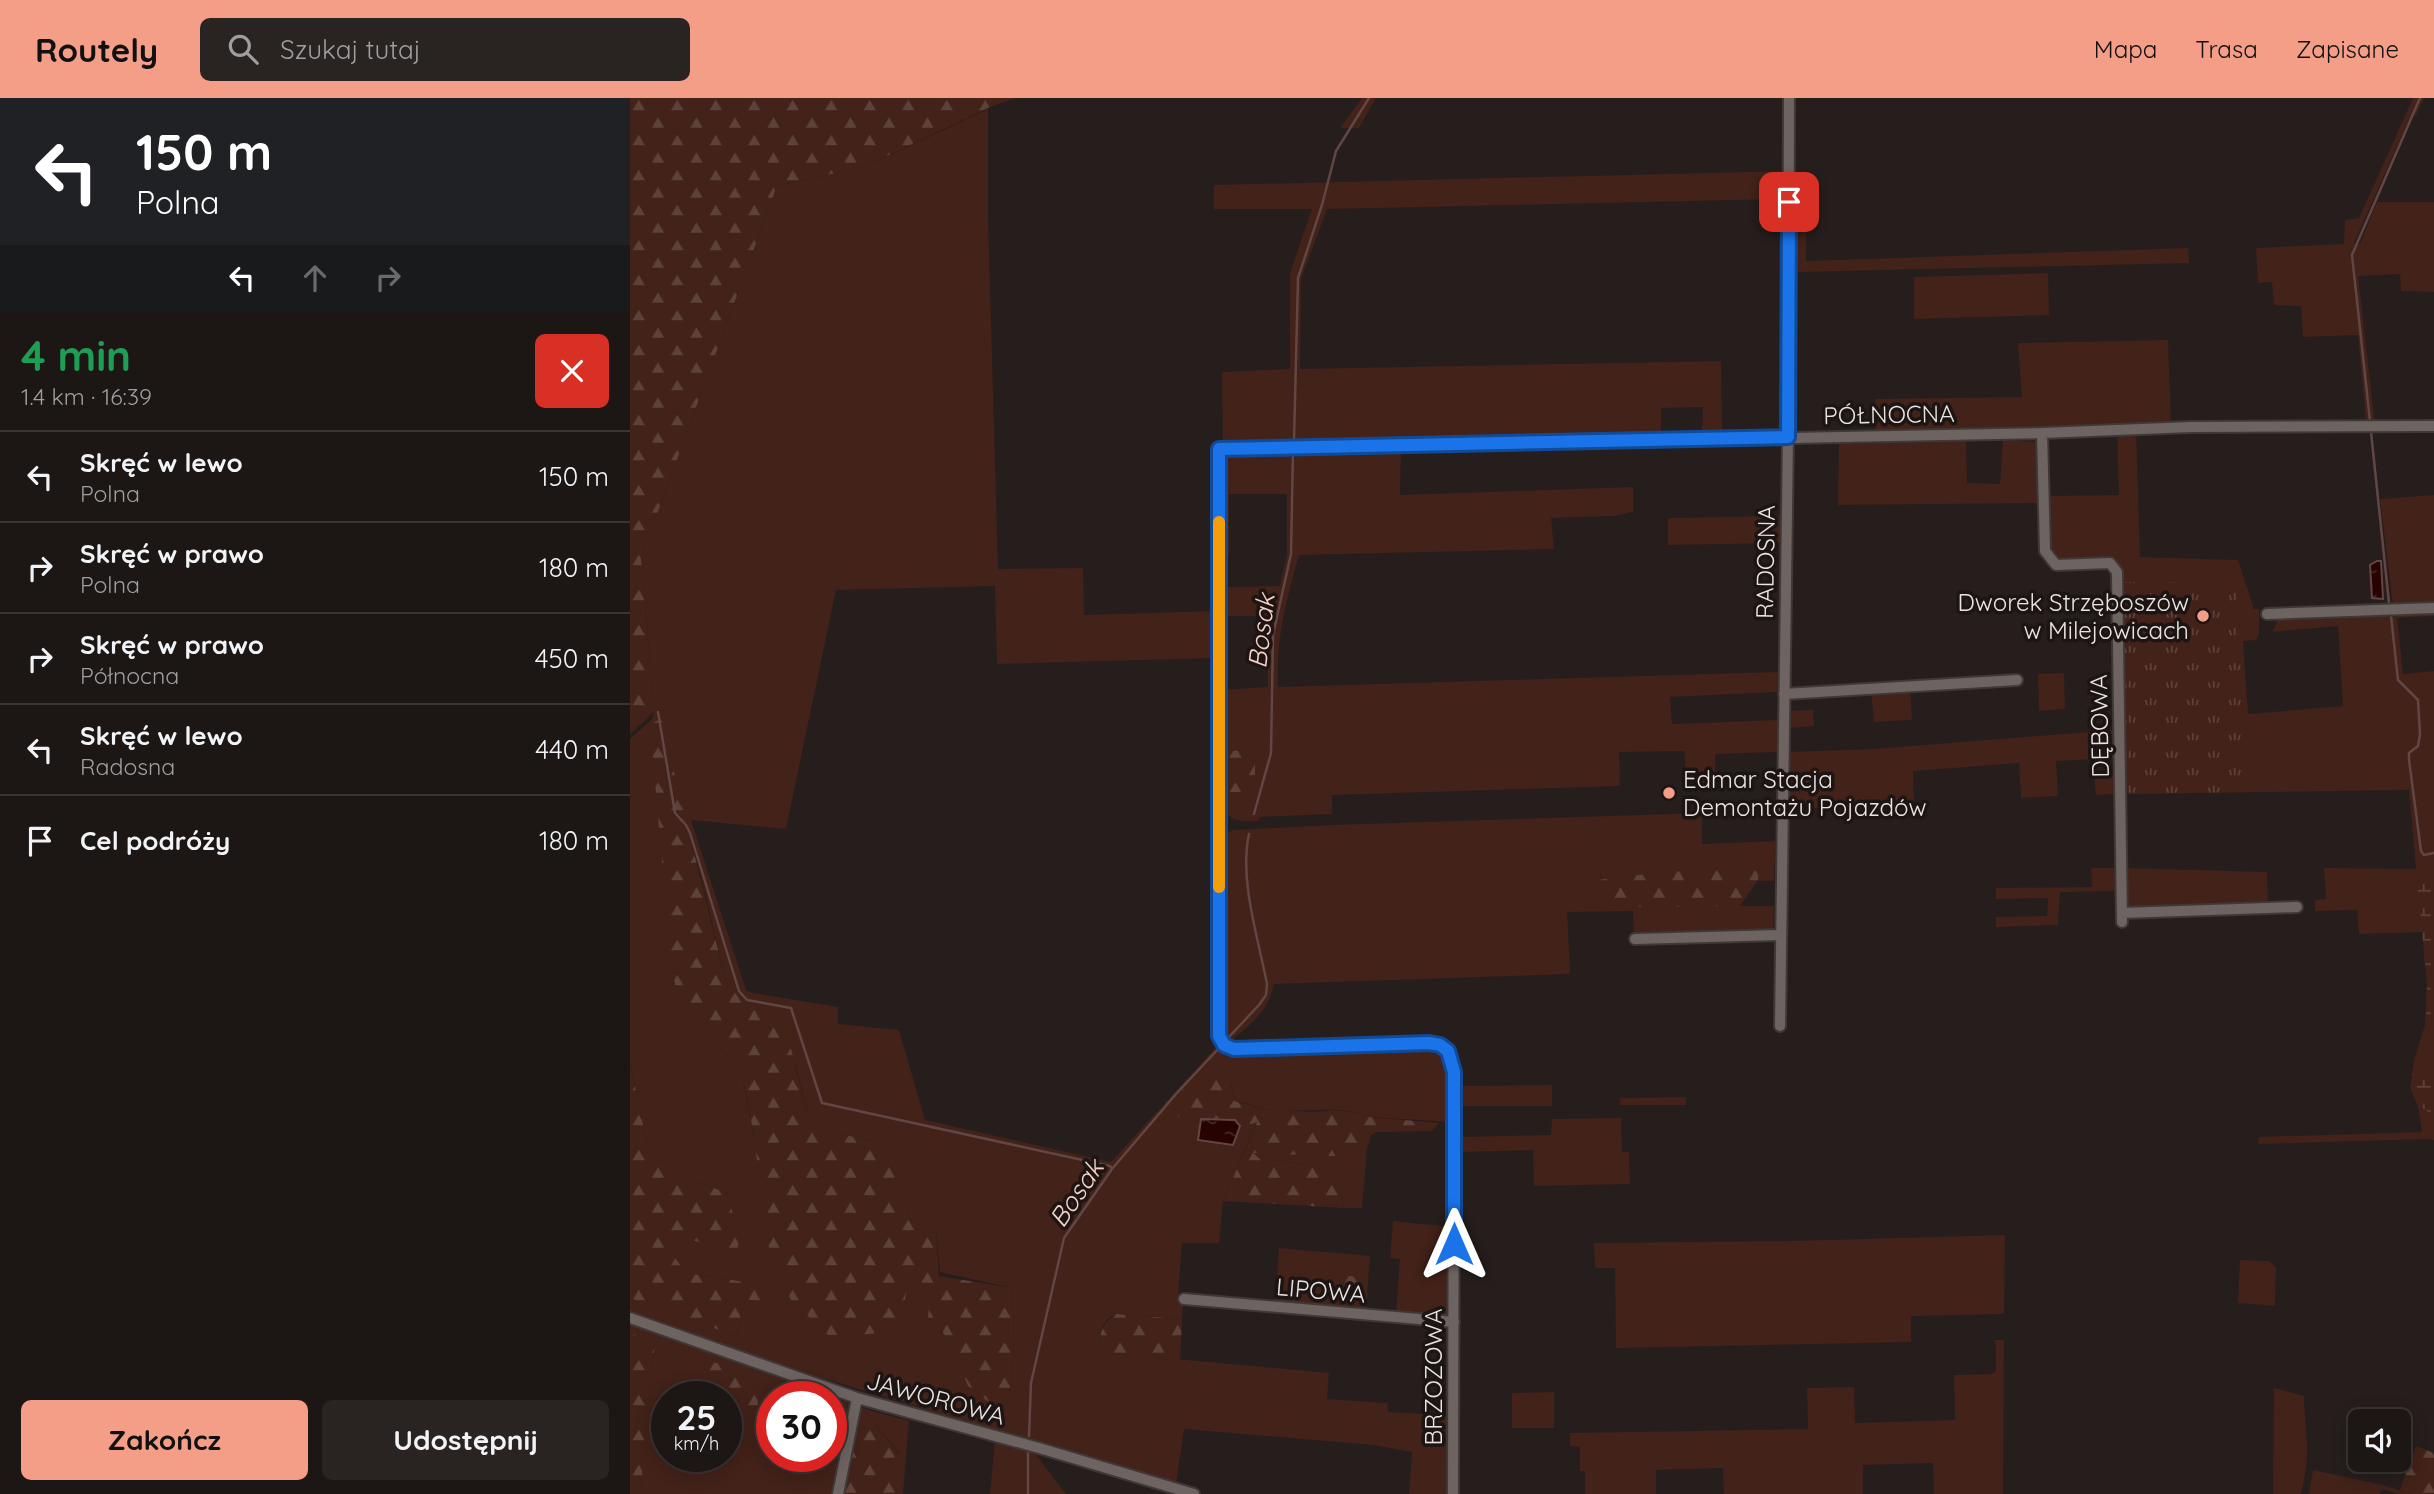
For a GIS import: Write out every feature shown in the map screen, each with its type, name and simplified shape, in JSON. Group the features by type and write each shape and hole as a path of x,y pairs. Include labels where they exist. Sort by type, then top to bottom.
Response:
{"street":[{"name":"RADOSNA","path":"1780,1026 1788,437 1789,98"},
{"name":"PÓŁNOCNA","path":"1448,1051 1440,1045 1429,1043 1234,1049 1224,1045 1219,1036 1219,449 2042,433 2191,427 2434,426"},
{"name":"DĘBOWA","path":"2042,433 2045,551 2056,565 2110,564 2117,572 2122,917 2297,907"},
{"path":"2267,614 2434,608"},
{"path":"1784,694 2017,680"},
{"path":"1635,939 1780,934"},
{"name":"BRZOZOWA","path":"1448,1051 1454,1072 1453,1494"},
{"name":"LIPOWA","path":"1184,1299 1454,1322"},
{"name":"JAWOROWA","path":"630,1318 857,1398 1194,1494"},
{"path":"838,1494 857,1398"}],"green space":[{"path":"630,98 1016,98 990,107 864,167 777,186 641,558 654,712 630,734"},
{"path":"1362,98 1376,98 1359,128 1340,128"},
{"path":"2413,98 2424,98 2416,115 2411,115 2354,243 2360,244 2377,202 2434,202 2434,292 2401,291 2400,274 2358,276 2375,425 2366,421 2358,335 2303,337 2301,306 2274,305 2272,282 2258,283 2256,248 2344,244 2345,220 2359,218"},
{"path":"988,109 988,217 998,569 1083,568 1084,615 1216,611 1215,658 997,664 995,586 836,590 786,829 691,820 746,990 838,1007 838,1024 899,1030 925,1120 1111,1162 1218,1045 1226,1050 1427,1047 1444,1054 1448,1060 1451,1122 1370,1117 1332,1110 1266,1109 1234,1101 1231,1083 1184,1122 1201,1121 1198,1141 1235,1120 1232,1119 1257,1121 1223,1201 1219,1243 1182,1243 1178,1294 1184,1294 1182,1319 1116,1314 1103,1325 1099,1352 1329,1373 1327,1399 1387,1403 1388,1412 1444,1415 1449,1419 1449,1494 1409,1494 1412,1452 1373,1445 1184,1429 1176,1484 847,1385 847,1381 819,1377 630,1312 630,1297 736,1336 745,1299 791,1306 773,1286 686,1273 656,1232 736,1249 727,1193 675,1173 648,1148 630,1062 630,739 652,719 654,712 641,558 777,186 864,167","holes":["685,819 726,982 796,1066 811,1128 883,1143 910,1220 936,1233 940,1272 1012,1288 1014,1342 1009,1414 952,1348 940,1327 928,1318 933,1294 910,1278 902,1311 754,1138 741,1069 680,1005 673,974"]},
{"path":"1786,171 1783,199 1327,209 1301,279 1300,369 1721,361 1722,433 1702,433 1703,407 1661,408 1661,435 1223,444 1222,372 1290,369 1290,273 1312,209 1214,209 1214,185"},
{"path":"1792,232 1806,232 1806,261 2188,248 2189,263 1800,272 1792,275"},
{"path":"2048,273 2049,315 1914,319 1914,277"},
{"path":"2168,340 2171,423 2136,425 2140,557 2238,560 2254,609 2259,609 2259,634 2256,640 2243,641 2248,714 2343,706 2338,626 2272,632 2278,620 2372,614 2396,617 2397,614 2434,613 2434,616 2397,618 2403,674 2434,671 2434,1140 2258,1144 2259,1137 2422,1132 2418,1106 2410,1088 2414,1060 2425,1025 2427,984 2423,932 2359,934 2357,910 2315,911 2315,900 2326,899 2324,868 2416,869 2409,790 2123,794 2117,565 2056,560 2048,548 2047,496 2119,495 2117,426 1876,432 1875,399 2022,397 2018,343"},
{"path":"2003,440 2038,442 2038,503 1838,505 1839,444 1966,441 1967,483 2000,484"},
{"path":"1401,448 1400,495 1633,487 1633,512 1613,516 1551,518 1554,549 1299,555 1280,636 1278,687 1778,672 1777,692 1670,697 1672,724 1778,720 1777,752 1715,754 1716,783 1687,784 1684,751 1619,752 1620,786 1332,795 1332,814 1259,817 1259,821 1248,822 1231,817 1224,809 1223,690 1268,687 1268,658 1275,616 1227,616 1226,587 1280,586 1287,554 1287,494 1229,494 1229,556 1223,556 1223,456 1226,453"},
{"path":"2434,495 2434,604 2393,604 2380,499"},
{"path":"1780,516 1781,543 1668,545 1668,518"},
{"path":"2122,582 2236,583 2238,640 2242,640 2250,792 2123,794"},
{"path":"2064,673 2065,709 2039,711 2038,674"},
{"path":"1910,689 1912,720 1874,722 1871,691"},
{"path":"1813,710 1814,726 1790,728 1790,711"},
{"path":"661,719 726,982 752,1010 783,1017 811,1128 883,1143 910,1220 936,1233 939,1276 1012,1288 1014,1342 1009,1415 968,1386 940,1327 928,1318 930,1294 910,1279 901,1315 888,1332 828,1335 791,1300 770,1257 753,1131 741,1069 680,1005 671,968 650,724"},
{"path":"2114,730 2113,758 2056,761 2058,796 2021,798 2019,763 1913,771 1914,805 1787,809 1786,752 1874,749"},
{"path":"1227,750 1239,751 1255,764 1255,783 1240,792 1225,792"},
{"path":"2094,773 2114,773 2115,794 2096,795"},
{"path":"1702,813 1702,844 1775,841 1774,881 1723,880 1722,906 1774,906 1772,937 1634,942 1633,911 1567,912 1568,974 1274,984 1258,1017 1229,1042 1224,1038 1223,839 1226,833 1234,830 1332,825"},
{"path":"2091,868 2117,868 2119,894 2116,896 2116,891 2060,892 2058,925 1996,927 1996,917 2047,916 2048,898 1996,899 1996,888 2092,887"},
{"path":"2125,868 2267,872 2268,903 2131,909 2126,904"},
{"path":"2416,869 2434,870 2434,1019 2426,1019 2427,984"},
{"path":"1759,870 1758,880 1740,906 1642,907 1598,902 1588,891 1599,880 1616,877"},
{"path":"630,1062 648,1148 675,1173 727,1193 740,1238 737,1250 657,1233 686,1273 773,1286 792,1307 745,1299 736,1336 630,1298"},
{"path":"2434,1069 2434,1115 2417,1103 2412,1087 2413,1072"},
{"path":"1220,1071 1230,1079 1234,1101 1264,1109 1312,1112 1336,1110 1370,1117 1439,1123 1432,1131 1377,1132 1371,1135 1366,1153 1358,1157 1253,1153 1260,1159 1309,1166 1327,1172 1337,1184 1344,1208 1223,1201 1257,1122 1251,1124 1232,1119 1184,1122 1171,1110 1173,1103 1190,1083 1204,1075"},
{"path":"1552,1085 1552,1106 1461,1106 1460,1137 1551,1135 1552,1119 1621,1118 1622,1152 1629,1152 1630,1184 1534,1186 1533,1150 1461,1152 1457,1143 1457,1100 1461,1097 1457,1092 1458,1086"},
{"path":"1686,1097 1686,1105 1620,1105 1620,1098"},
{"path":"1367,1149 1362,1208 1344,1208 1333,1177 1319,1168 1260,1159 1252,1153 1366,1153"},
{"path":"1393,1221 1451,1227 1448,1315 1396,1312 1400,1259 1390,1258"},
{"path":"2005,1235 2004,1314 1911,1316 1911,1342 1616,1348 1615,1268 1595,1268 1594,1243"},
{"path":"1279,1248 1370,1256 1366,1309 1275,1302"},
{"path":"2240,1260 2269,1261 2276,1267 2275,1306 2238,1303"},
{"path":"1338,1275 1368,1278 1366,1309 1335,1307"},
{"path":"1116,1314 1182,1319 1180,1360 1099,1352 1102,1330"},
{"path":"630,1325 788,1381 756,1381 756,1472 838,1472 834,1494 641,1494 644,1433 655,1342 630,1333"},
{"path":"630,1333 655,1342 641,1494 630,1494"},
{"path":"1994,1340 2004,1340 2003,1494 1934,1494 1933,1463 1863,1465 1863,1494 1724,1494 1723,1468 1656,1470 1656,1494 1585,1494 1585,1471 1580,1471 1580,1447 1570,1446 1570,1433 1808,1429 1807,1388 1854,1387 1855,1423 1955,1420 1954,1375 1992,1374 1996,1371"},
{"path":"709,1362 738,1370 756,1384 756,1416 749,1432 742,1433 742,1381 702,1381 705,1365"},
{"path":"2274,1388 2304,1396 2307,1455 2301,1494 2273,1494"},
{"path":"1554,1392 1554,1428 1512,1428 1512,1393"},
{"path":"862,1408 909,1421 903,1494 899,1494 899,1453"},
{"path":"862,1408 899,1454 899,1494 842,1494"},
{"path":"995,1440 1033,1451 1066,1494 990,1494"},
{"path":"2416,1446 2434,1453 2434,1494 2411,1494 2400,1490 2407,1472 2411,1472 2411,1460"},
{"path":"2313,1470 2411,1494 2382,1489 2380,1494 2309,1494"}],"water":[{"path":"2381,561 2383,599 2372,598 2370,565"},
{"path":"1201,1119 1235,1120 1240,1126 1233,1145 1198,1140"}],"waterway":[{"name":"Bosak","path":"1294,441 1298,278 1336,151 1369,98"},
{"path":"2370,421 2352,255 2420,98"},
{"path":"2371,432 2389,603"},
{"name":"Bosak","path":"1254,814 1271,753 1273,635 1291,554 1293,451"},
{"path":"2391,616 2398,680 2418,700 2420,734 2418,746 2409,753 2409,760 2421,851 2424,855 2434,853"},
{"path":"658,712 675,813 690,833 739,991 747,1000 791,1008 822,1103 1110,1166 1112,1169"},
{"name":"Bosak","path":"1227,1039 1266,995 1267,984 1248,889 1246,870 1249,834"},
{"name":"Bosak","path":"1029,1436 1031,1383 1064,1238 1112,1169 1220,1047"},
{"name":"Bosak","path":"1028,1453 1028,1494"}],"slow traffic":[{"path":"1219,522 1219,887"}],"place":[{"name":"Dworek Strzęboszów w Milejowicach","path":"2203,616"},
{"name":"Edmar Stacja Demontażu Pojazdów","path":"1669,793"}],"route":[{"path":"1454,1244 1454,1072 1448,1051 1440,1045 1429,1043 1234,1049 1224,1045 1219,1036 1219,449 1788,437 1789,202"}]}
